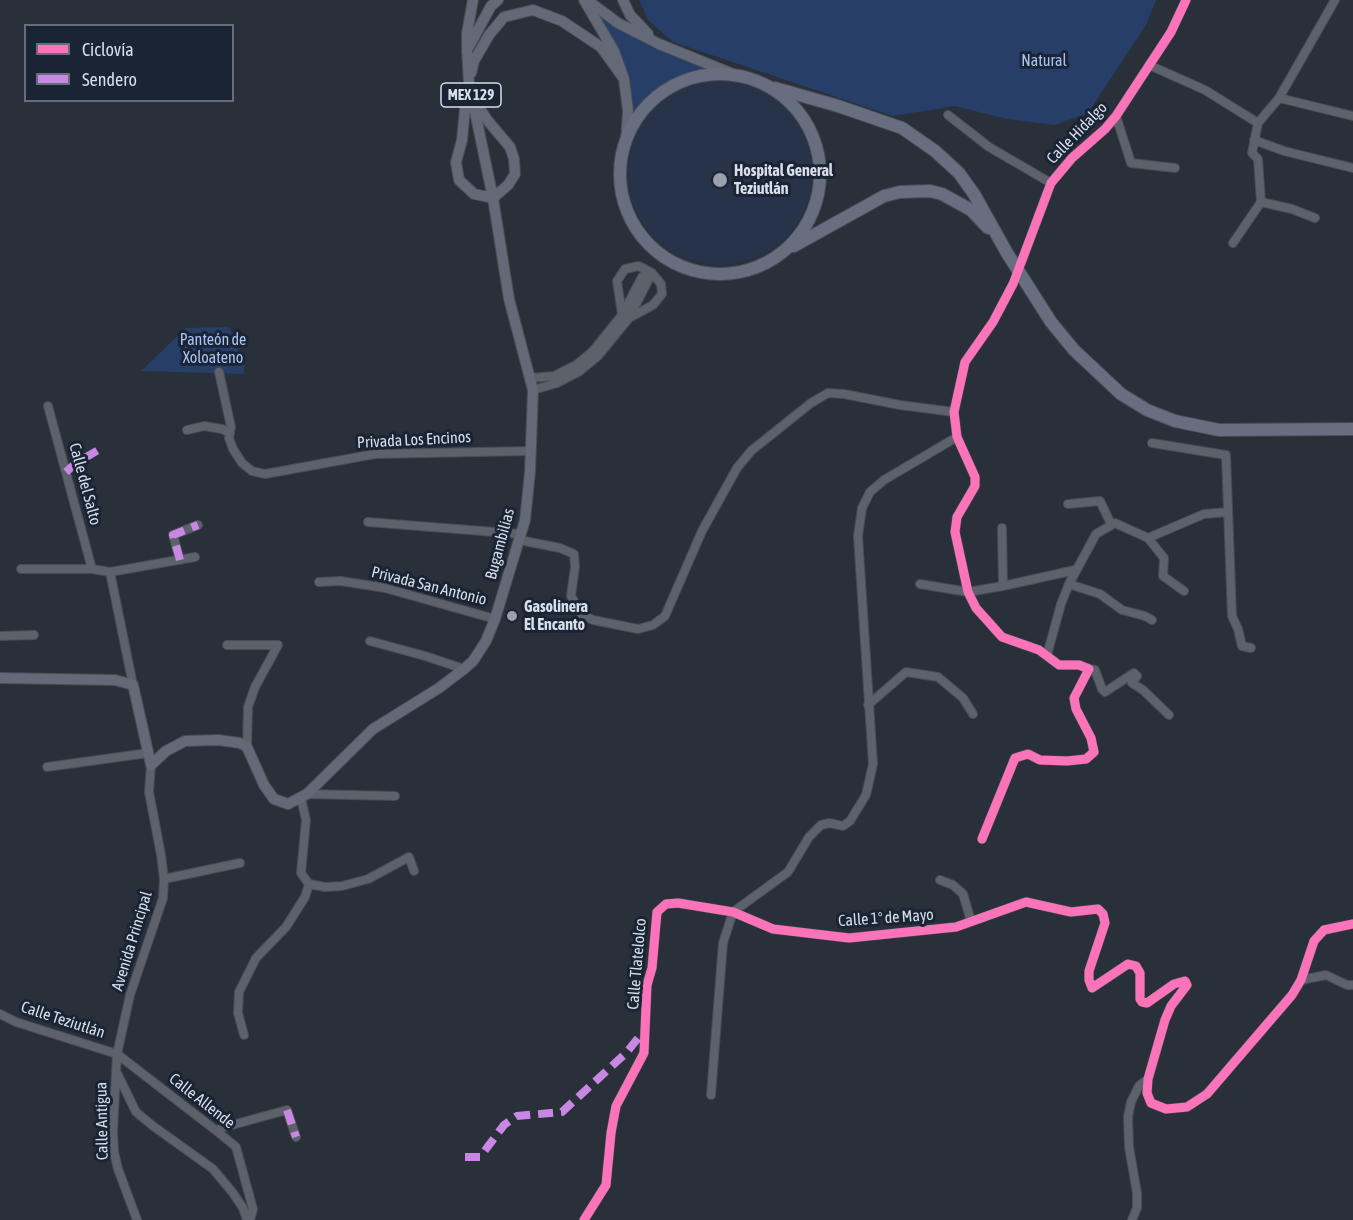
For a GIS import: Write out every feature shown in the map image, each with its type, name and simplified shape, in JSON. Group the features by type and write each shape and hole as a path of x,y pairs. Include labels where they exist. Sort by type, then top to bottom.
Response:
{"highway":[{"path":"1007,253 971,210 949,197 930,191 900,192 884,196 763,266 727,274 698,272 672,262 652,248 637,231 624,203 620,180 622,155 632,126 642,112 678,84 706,75 733,74 902,128 959,173 1051,322 1074,350 1113,386 1147,410 1175,421 1219,429 1353,429"},
{"path":"775,88 795,108 809,130 818,160 818,189 805,228 785,252"}],"main road":[{"path":"467,50 467,33 474,0"},
{"path":"467,50 491,6 498,0"},
{"path":"585,0 618,23 659,44 733,74"},
{"path":"585,0 614,51 624,79 628,111 626,141"},
{"path":"623,0 637,25 659,44"},
{"path":"470,88 488,121 510,147 514,159 515,174 508,186 493,198 474,194 459,180 456,162 462,140 466,98 474,61 489,35 504,17 533,10 562,21 601,47 624,79"},
{"name":"MEX 129","path":"467,50 470,88 493,198"},
{"name":"Bugambilias","path":"247,747 264,785 274,799 288,804 304,796 373,729 439,688 464,669 473,661 486,641 495,619 525,520 532,384 509,299 493,198"},
{"path":"0,678 115,681 133,685 151,765 166,751 185,741 218,740 240,743 247,747"}],"street":[{"name":"Calle Hidalgo","path":"1021,263 1051,183 1072,158 1105,129 1116,116 1171,32 1186,0"},
{"path":"1233,243 1261,202 1258,159 1252,153 1258,123 1279,98 1335,0"},
{"path":"1149,65 1205,90 1258,123"},
{"path":"1279,98 1353,116"},
{"path":"948,115 989,147 1051,183"},
{"path":"1116,116 1131,163 1175,168"},
{"path":"1254,140 1284,151 1353,168"},
{"path":"1261,202 1292,209 1315,218"},
{"path":"639,266 650,272 661,284 662,294 653,306 625,317 617,281 624,269 639,266"},
{"path":"532,384 556,383 580,371 598,356 625,317 650,272"},
{"path":"1013,284 993,322 966,362 954,412 957,437 975,477 975,486 957,517 955,532 968,592 976,608 1002,638 1039,650 1059,665 1079,665 1095,670 1105,692 1134,673 1137,676 1132,684 1143,690 1169,715"},
{"path":"187,430 204,426 230,433 231,427 219,372"},
{"path":"368,522 520,537 560,548 574,554 575,567 570,596 582,615 593,620 638,629 653,625 665,616 702,531 737,468 751,451 811,403 828,393 844,394 900,405 954,412"},
{"name":"Calle del Salto","path":"48,406 92,569"},
{"name":"Privada Los Encinos","path":"230,433 229,438 233,449 242,463 252,471 265,474 375,454 530,451"},
{"path":"711,1095 723,943 733,912 788,872 810,837 821,825 830,823 843,826 852,820 866,795 873,764 858,536 862,508 870,492 884,480 957,437"},
{"path":"1152,443 1226,455 1232,616 1242,645 1251,648"},
{"path":"1068,504 1100,501 1111,524"},
{"path":"1148,538 1204,514 1228,512"},
{"path":"1047,655 1061,604 1075,570 1096,534 1111,524 1115,523 1148,538 1164,558 1163,576 1184,591"},
{"path":"180,560 173,535 198,525"},
{"path":"1002,528 1003,586"},
{"path":"21,569 92,569 110,572 195,557"},
{"path":"920,584 968,592 1075,570"},
{"path":"110,572 133,685"},
{"name":"Privada San Antonio","path":"319,582 341,581 385,588 495,619"},
{"path":"1069,584 1100,594 1122,610 1152,620"},
{"path":"0,636 34,635"},
{"path":"370,641 464,669"},
{"path":"227,645 279,645 255,687 248,707 247,747"},
{"path":"982,839 1015,758 1028,754 1040,760 1067,762 1086,759 1094,752 1091,738 1076,709 1074,698 1089,669"},
{"path":"868,705 906,672 938,677 963,698 973,714"},
{"path":"47,767 148,753"},
{"name":"Avenida Principal","path":"117,1053 130,995 163,898 164,879 149,792 151,765"},
{"path":"395,796 304,796 306,820 301,873 309,884 325,887 351,884 368,879 409,857 414,871"},
{"path":"164,879 240,863"},
{"path":"940,880 953,885 963,894 971,921"},
{"path":"244,1035 238,1013 239,992 256,958 286,927 309,884"},
{"name":"Calle 1° de Mayo","path":"733,912 773,929 849,938 956,927 1026,902 1071,912 1098,909 1103,914 1105,923 1089,971 1092,988 1128,964 1136,966 1140,973 1142,1002 1148,1003 1174,984 1185,981 1187,985 1171,1006 1165,1020 1148,1079"},
{"name":"Calle Tlatelolco","path":"584,1220 606,1185 616,1106 644,1053 648,986 657,912 666,904 678,903 733,912"},
{"path":"1148,1079 1147,1093 1151,1103 1166,1109 1187,1107 1207,1094 1292,995 1301,980 1314,941 1324,930 1353,924"},
{"path":"1301,980 1326,975 1347,985 1353,985"},
{"name":"Calle Teziutlán","path":"0,1014 16,1022 117,1053"},
{"name":"Calle Antigua","path":"117,1053 114,1152 137,1220"},
{"name":"Calle Allende","path":"117,1053 236,1147 253,1209 248,1220"},
{"path":"116,1070 136,1112 213,1169 233,1193 248,1220"},
{"path":"1132,1220 1137,1208 1137,1193 1129,1147 1128,1117 1131,1102 1139,1086 1148,1079"},
{"path":"218,1132 221,1128 287,1110 297,1137"}],"shaded area":[{"name":"Hospital General Teziutlán","path":"720,79 755,86 771,95 785,107 797,121 806,137 813,172 806,207 797,223 785,237 771,249 755,258 720,265 685,258 669,249 655,237 643,223 634,207 627,172 634,137 643,121 655,107 669,95 685,86"}],"green space":[{"name":"Natural","path":"639,0 1156,0 1146,25 1088,113 1055,125 1007,119 955,106 893,116 673,42 648,20"},
{"path":"600,17 651,47 711,69 678,80 648,102 635,117 625,68"},
{"name":"Panteón de Xoloateno","path":"229,327 244,365 244,374 141,371 186,328"}],"marked path":[{"path":"66,472 76,463 100,449"},
{"path":"180,560 173,535 198,525"},
{"path":"465,1157 480,1157 504,1125 517,1116 562,1112 626,1053 643,1032"},
{"path":"287,1110 296,1137"}],"cycle path":[{"path":"982,839 1015,758 1028,754 1040,760 1067,761 1086,759 1094,752 1091,738 1076,709 1074,698 1089,669 1079,665 1059,665 1039,650 1002,637 976,608 968,592 955,532 957,517 975,486 975,477 957,437 954,412 965,362 993,322 1013,284 1051,183 1072,158 1105,129 1116,116 1171,32 1186,0"},
{"path":"584,1220 606,1185 616,1106 644,1053 647,985 652,968 657,912 666,904 678,903 733,912 773,929 849,938 956,927 1026,902 1071,912 1098,909 1103,914 1105,923 1089,971 1092,988 1128,964 1136,966 1140,973 1142,1002 1147,1003 1174,984 1185,981 1187,985 1171,1006 1165,1020 1148,1079 1147,1093 1151,1103 1166,1109 1187,1107 1207,1094 1292,995 1301,980 1314,941 1324,930 1353,924"}],"place":[{"name":"Hospital General Teziutlán","path":"720,180"},
{"name":"Gasolinera El Encanto","path":"512,616"}]}
